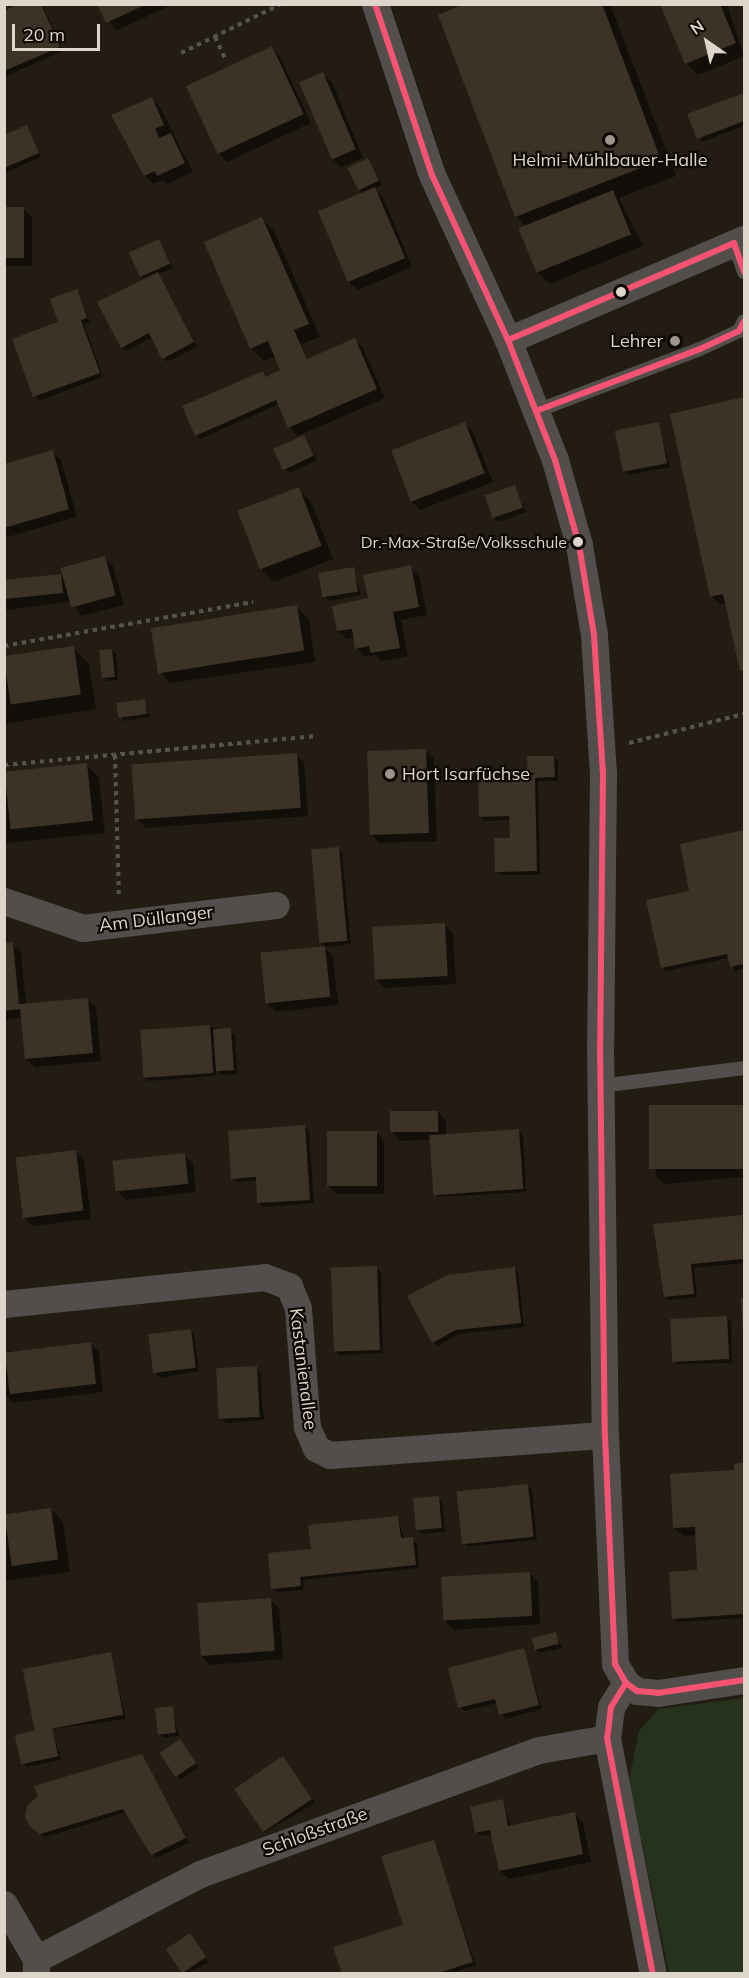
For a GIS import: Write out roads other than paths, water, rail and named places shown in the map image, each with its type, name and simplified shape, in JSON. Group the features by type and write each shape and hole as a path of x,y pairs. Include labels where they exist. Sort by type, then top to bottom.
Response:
{"street":[{"path":"375,4 432,175 508,340 555,460 579,545 594,635 602,750 600,1086 605,1435 615,1664 626,1683 637,1691 658,1693 744,1680"},
{"path":"508,340 739,241"},
{"name":"Am Düllanger","path":"4,901 83,928 276,905"},
{"name":"Kastanienallee","path":"4,1304 265,1277 289,1286 298,1308 307,1427 316,1448 330,1455 605,1435"},
{"path":"626,1683 611,1707 607,1737 653,1974"},
{"name":"Schloßstraße","path":"36,1966 200,1874 539,1750 607,1737"},
{"path":"4,1904 36,1966"}],"lane":[{"path":"739,241 744,272"},
{"path":"536,411 700,349 739,331 744,321"},
{"path":"600,1086 744,1068"}],"place":[{"name":"Helmi-Mühlbauer-Halle","path":"610,140"},
{"name":"Lehrer","path":"675,341"},
{"name":"Dr.-Max-Straße/Volksschule","path":"578,542"},
{"name":"Hort Isarfüchse","path":"390,774"}]}
